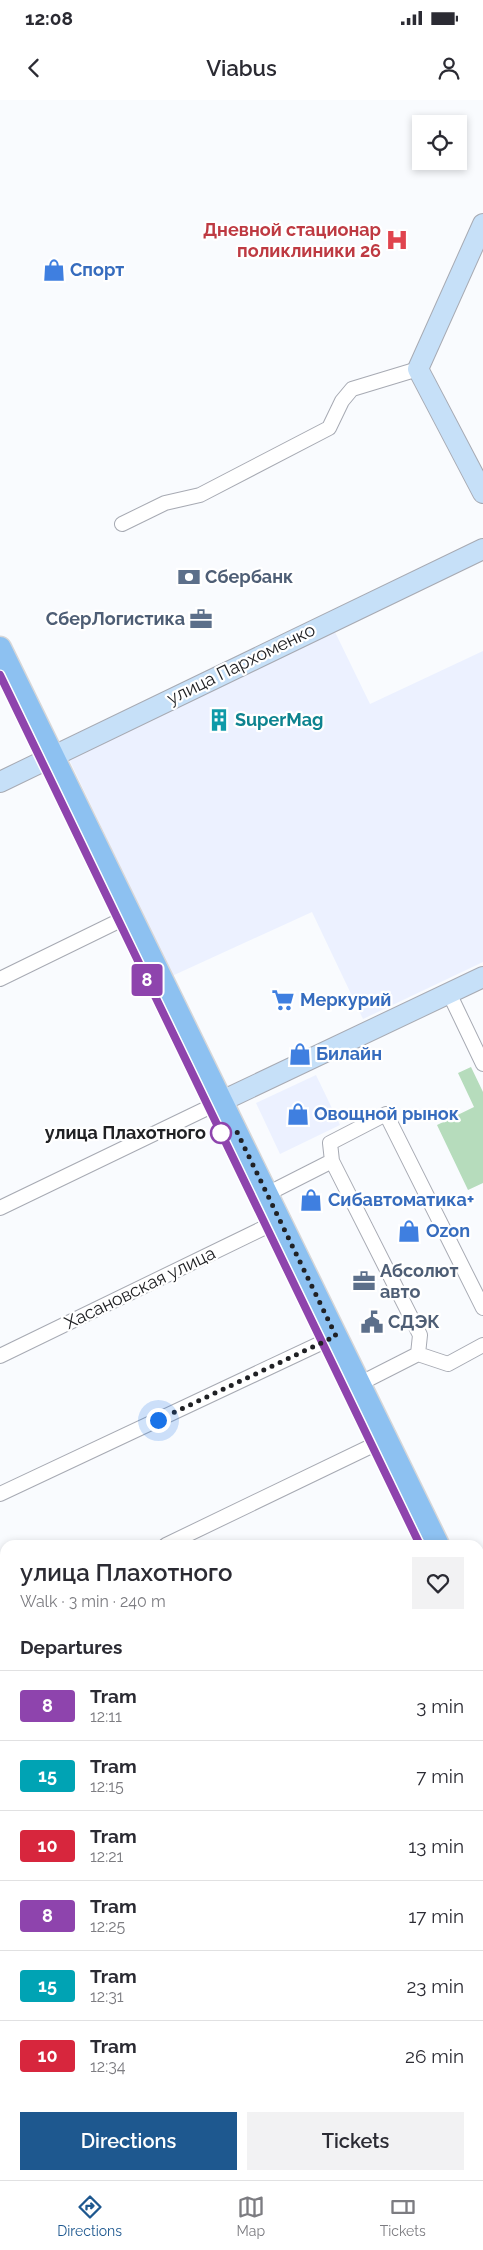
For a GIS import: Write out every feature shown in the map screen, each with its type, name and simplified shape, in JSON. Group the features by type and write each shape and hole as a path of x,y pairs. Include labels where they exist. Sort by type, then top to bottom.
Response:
{"main road":[{"path":"0,648 436,1540"}],"street":[{"path":"122,524 165,503 200,496 330,428 342,401 352,389 418,369 483,224"},
{"path":"418,369 483,494"},
{"name":"улица Пархоменко","path":"0,782 212,678 483,549"},
{"path":"0,979 131,915"},
{"path":"0,1208 483,977"},
{"path":"449,993 483,1064"},
{"path":"418,1354 420,1335 332,1160 330,1143 386,1114 483,1308"},
{"path":"267,1194 332,1160"},
{"name":"Хасановская улица","path":"0,1356 280,1220"},
{"path":"0,1494 336,1336"},
{"path":"359,1384 418,1354 448,1364 483,1345"},
{"path":"176,1540 386,1439"}],"shaded area":[{"path":"335,632 370,704 483,651 483,962 363,1019 312,912 172,976 69,759"},
{"name":"Овощной рынок","path":"316,1075 340,1125 280,1154 256,1103"}],"green space":[{"path":"471,1067 483,1092 483,1183 468,1190 437,1125 474,1107 458,1073"}],"tram line":[{"path":"0,675 418,1540"},
{"name":"8","path":"0,675 418,1540"}],"place":[{"name":"Дневной стационар поликлиники 26","path":"397,240"},
{"name":"Спорт","path":"54,270"},
{"name":"Сбербанк","path":"189,577"},
{"name":"СберЛогистика","path":"201,619"},
{"name":"SuperMag","path":"219,720"},
{"name":"Меркурий","path":"283,1000"},
{"name":"Билайн","path":"300,1054"},
{"name":"Овощной рынок","path":"298,1114"},
{"name":"улица Плахотного","path":"221,1133"},
{"name":"Сибавтоматика+","path":"311,1200"},
{"name":"Ozon","path":"409,1231"},
{"name":"Абсолют авто","path":"364,1281"},
{"name":"СДЭК","path":"372,1322"}],"route":[{"path":"158,1420 336,1336 237,1132 221,1133"}]}
